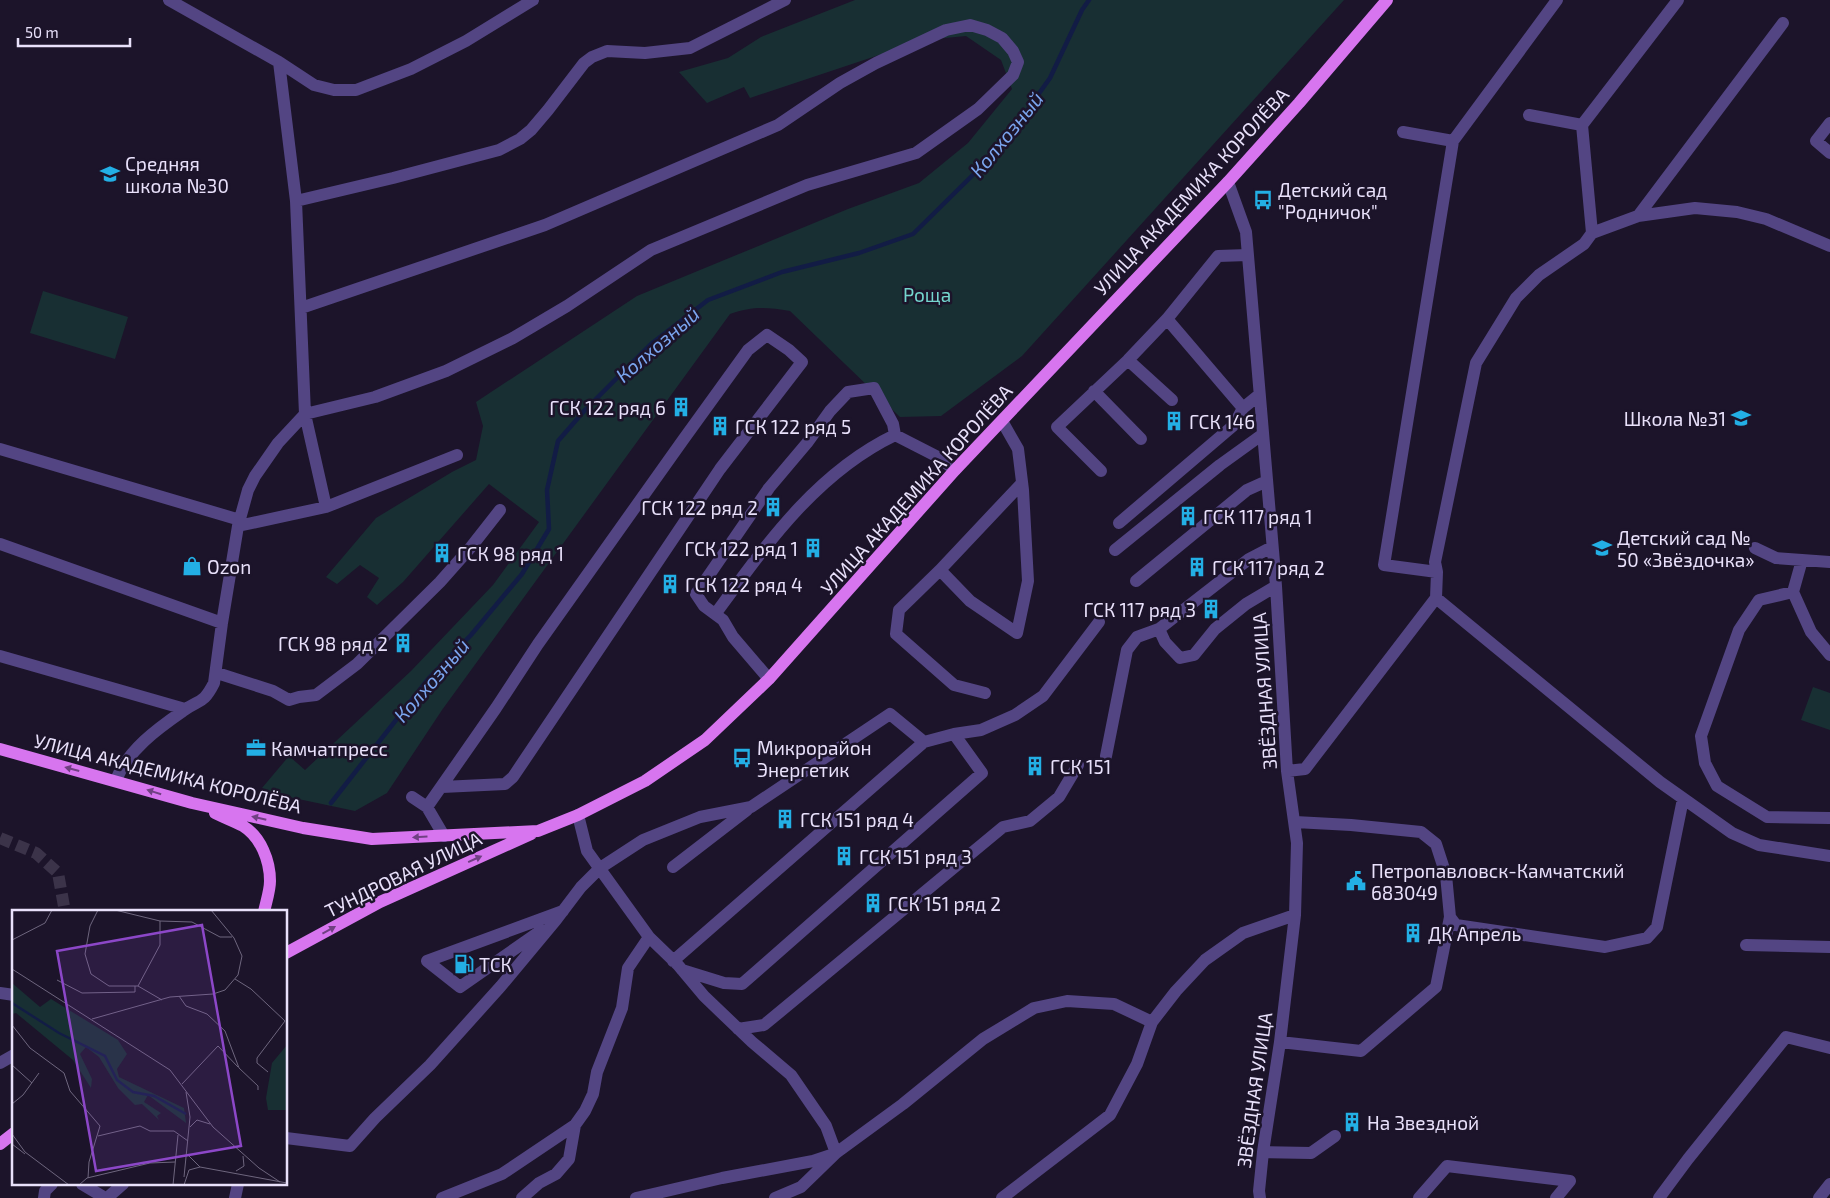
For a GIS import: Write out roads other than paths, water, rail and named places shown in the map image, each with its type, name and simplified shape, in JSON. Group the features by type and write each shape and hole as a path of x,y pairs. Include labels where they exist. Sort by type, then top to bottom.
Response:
{"main road":[{"name":"УЛИЦА АКАДЕМИКА КОРОЛЁВА","path":"0,749 116,780 192,803 303,828 372,839 538,831 578,814 645,781 705,740 769,679 955,470 1228,182 1387,0"},
{"path":"0,758 28,757"},
{"path":"192,803 244,827 254,835 260,844 268,867 270,882 264,910"},
{"name":"ТУНДРОВАЯ УЛИЦА","path":"288,952 380,902 538,831"},
{"path":"0,1144 12,1135"}],"street":[{"path":"168,0 279,62 314,85 334,90 356,90 411,69 466,41 533,0"},
{"path":"296,201 402,176 499,150 520,139 531,130 584,63 592,57 607,51 645,53 690,48 785,0"},
{"path":"1437,572 1384,565 1453,141 1557,0"},
{"path":"1592,232 1582,125 1678,0"},
{"path":"1638,216 1783,22"},
{"path":"116,780 121,768 139,745 184,709 200,702 214,683 239,523 248,490 255,476 278,443 305,414 375,397 446,371 513,338 567,306 651,250 807,185 916,154 978,110 1013,75 1018,62 1013,51 1002,38 986,30 970,25 946,30 876,63 840,83 778,125 545,226 301,308"},
{"path":"279,62 296,201 305,414 326,507"},
{"path":"1529,114 1582,125"},
{"path":"1830,123 1816,141 1830,153"},
{"path":"1403,132 1453,141"},
{"name":"ЗВЁЗДНАЯ УЛИЦА","path":"1228,182 1246,232 1276,586 1288,771 1297,843 1295,915 1280,1042 1259,1191 1260,1198"},
{"path":"1288,771 1305,769 1436,598 1437,572 1435,562 1476,363 1516,298 1539,275 1584,244 1592,232 1638,216 1695,208 1737,212 1766,220 1830,246"},
{"path":"1101,471 1057,427 1128,360 1167,319 1218,256 1248,255"},
{"path":"1167,319 1243,408"},
{"path":"427,807 544,637 748,350 767,335 789,350 802,362 720,469 513,777 505,784 442,787"},
{"path":"1128,360 1172,400"},
{"path":"769,679 733,636 724,620 704,606 696,594 769,488 830,411 848,392 874,388 890,420 894,424 894,435"},
{"path":"1094,391 1141,439"},
{"path":"1118,523 1234,425 1243,408 1260,395"},
{"path":"940,570 970,601 1017,633 1028,581 1022,483 1018,449 1002,421"},
{"path":"1115,550 1220,465 1263,434"},
{"path":"894,435 938,457 955,470"},
{"path":"716,613 767,546 809,496 860,454 894,435"},
{"path":"0,449 239,523 326,507 457,455"},
{"path":"1136,580 1247,490 1267,481"},
{"path":"985,693 954,685 896,634 899,610 940,570 1022,483"},
{"path":"216,673 273,691 289,700 299,696 316,695 357,664 440,582 500,510"},
{"path":"0,544 222,623"},
{"path":"1106,756 1128,650 1137,637 1159,629 1249,559 1272,547"},
{"path":"1754,548 1776,558 1830,562"},
{"path":"1802,560 1793,592 1810,632 1830,655"},
{"path":"1159,629 1166,642 1180,658 1194,656 1215,629 1246,604 1276,586"},
{"path":"1793,592 1759,600 1739,630 1701,736 1705,763 1717,786 1767,817 1830,818"},
{"path":"1436,598 1683,799 1732,833 1759,845 1830,856"},
{"path":"678,965 924,742 954,734 982,730 1015,715 1043,696 1099,622"},
{"path":"0,656 184,709"},
{"path":"673,867 750,806 890,714 924,742"},
{"path":"678,965 724,983 742,984 982,773 954,734"},
{"path":"738,1029 764,1025 1003,827 1030,821 1059,797 1078,765"},
{"path":"412,797 427,807 444,836"},
{"path":"1450,917 1456,925 1605,947 1647,938 1657,927 1683,799"},
{"path":"288,1138 350,1146 375,1118 430,1065 600,868 642,840 700,817 750,806"},
{"path":"578,814 587,850 649,937 678,965 704,996 738,1029 791,1075 826,1126 836,1154"},
{"path":"1280,1042 1361,1051 1436,987 1450,917 1446,876 1436,844 1421,832 1295,822"},
{"path":"1002,1198 1110,1115 1137,1064 1152,1022 1176,991 1205,960 1243,933 1295,915"},
{"path":"560,916 460,988 427,961 560,916"},
{"path":"522,1198 539,1183 556,1174 569,1159 576,1125 593,1094 597,1072 622,1008 628,968 649,937"},
{"path":"1746,945 1830,947"},
{"path":"775,1198 801,1187 836,1154 902,1104 983,1038 1034,1008 1067,1002 1114,1004 1152,1022"},
{"path":"1659,1198 1786,1037 1830,1048"},
{"path":"0,1063 12,1056"},
{"path":"442,1198 502,1174 576,1125"},
{"path":"1264,1152 1311,1154 1335,1136"},
{"path":"636,1198 722,1178 813,1161 836,1154"},
{"path":"1420,1198 1447,1166 1570,1181 1556,1198"},
{"path":"1819,1198 1830,1184"},
{"path":"85,1186 106,1198 121,1186"}],"waterway":[{"name":"Колхозный","path":"331,803 429,678 471,635 522,574 549,529 547,490 558,441 585,410 651,344 708,300 782,272 859,253 913,234 981,167 1023,116 1050,78 1082,10 1089,0"}],"tunnel":[{"path":"0,838 36,853 58,873 65,910"}],"place":[{"name":"Средняя школа №30","path":"110,174"},
{"name":"Детский сад \"Родничок\"","path":"1263,200"},
{"name":"ГСК 122 ряд 6","path":"681,407"},
{"name":"Школа №31","path":"1741,418"},
{"name":"ГСК 146","path":"1174,421"},
{"name":"ГСК 122 ряд 5","path":"720,426"},
{"name":"ГСК 122 ряд 2","path":"773,507"},
{"name":"ГСК 117 ряд 1","path":"1188,516"},
{"name":"ГСК 122 ряд 1","path":"813,548"},
{"name":"Детский сад № 50 «Звёздочка»","path":"1602,548"},
{"name":"ГСК 98 ряд 1","path":"442,553"},
{"name":"Ozon","path":"192,566"},
{"name":"ГСК 117 ряд 2","path":"1197,567"},
{"name":"ГСК 122 ряд 4","path":"670,584"},
{"name":"ГСК 117 ряд 3","path":"1211,609"},
{"name":"ГСК 98 ряд 2","path":"403,643"},
{"name":"Камчатпресс","path":"256,748"},
{"name":"Микрорайон Энергетик","path":"742,758"},
{"name":"ГСК 151","path":"1035,766"},
{"name":"ГСК 151 ряд 4","path":"785,819"},
{"name":"ГСК 151 ряд 3","path":"844,856"},
{"name":"Петропавловск-Камчатский 683049","path":"1356,881"},
{"name":"ГСК 151 ряд 2","path":"873,903"},
{"name":"ДК Апрель","path":"1413,933"},
{"name":"ТСК","path":"464,964"},
{"name":"На Звездной","path":"1352,1122"}],"park label":[{"name":"Роща","path":"927,294"}]}
